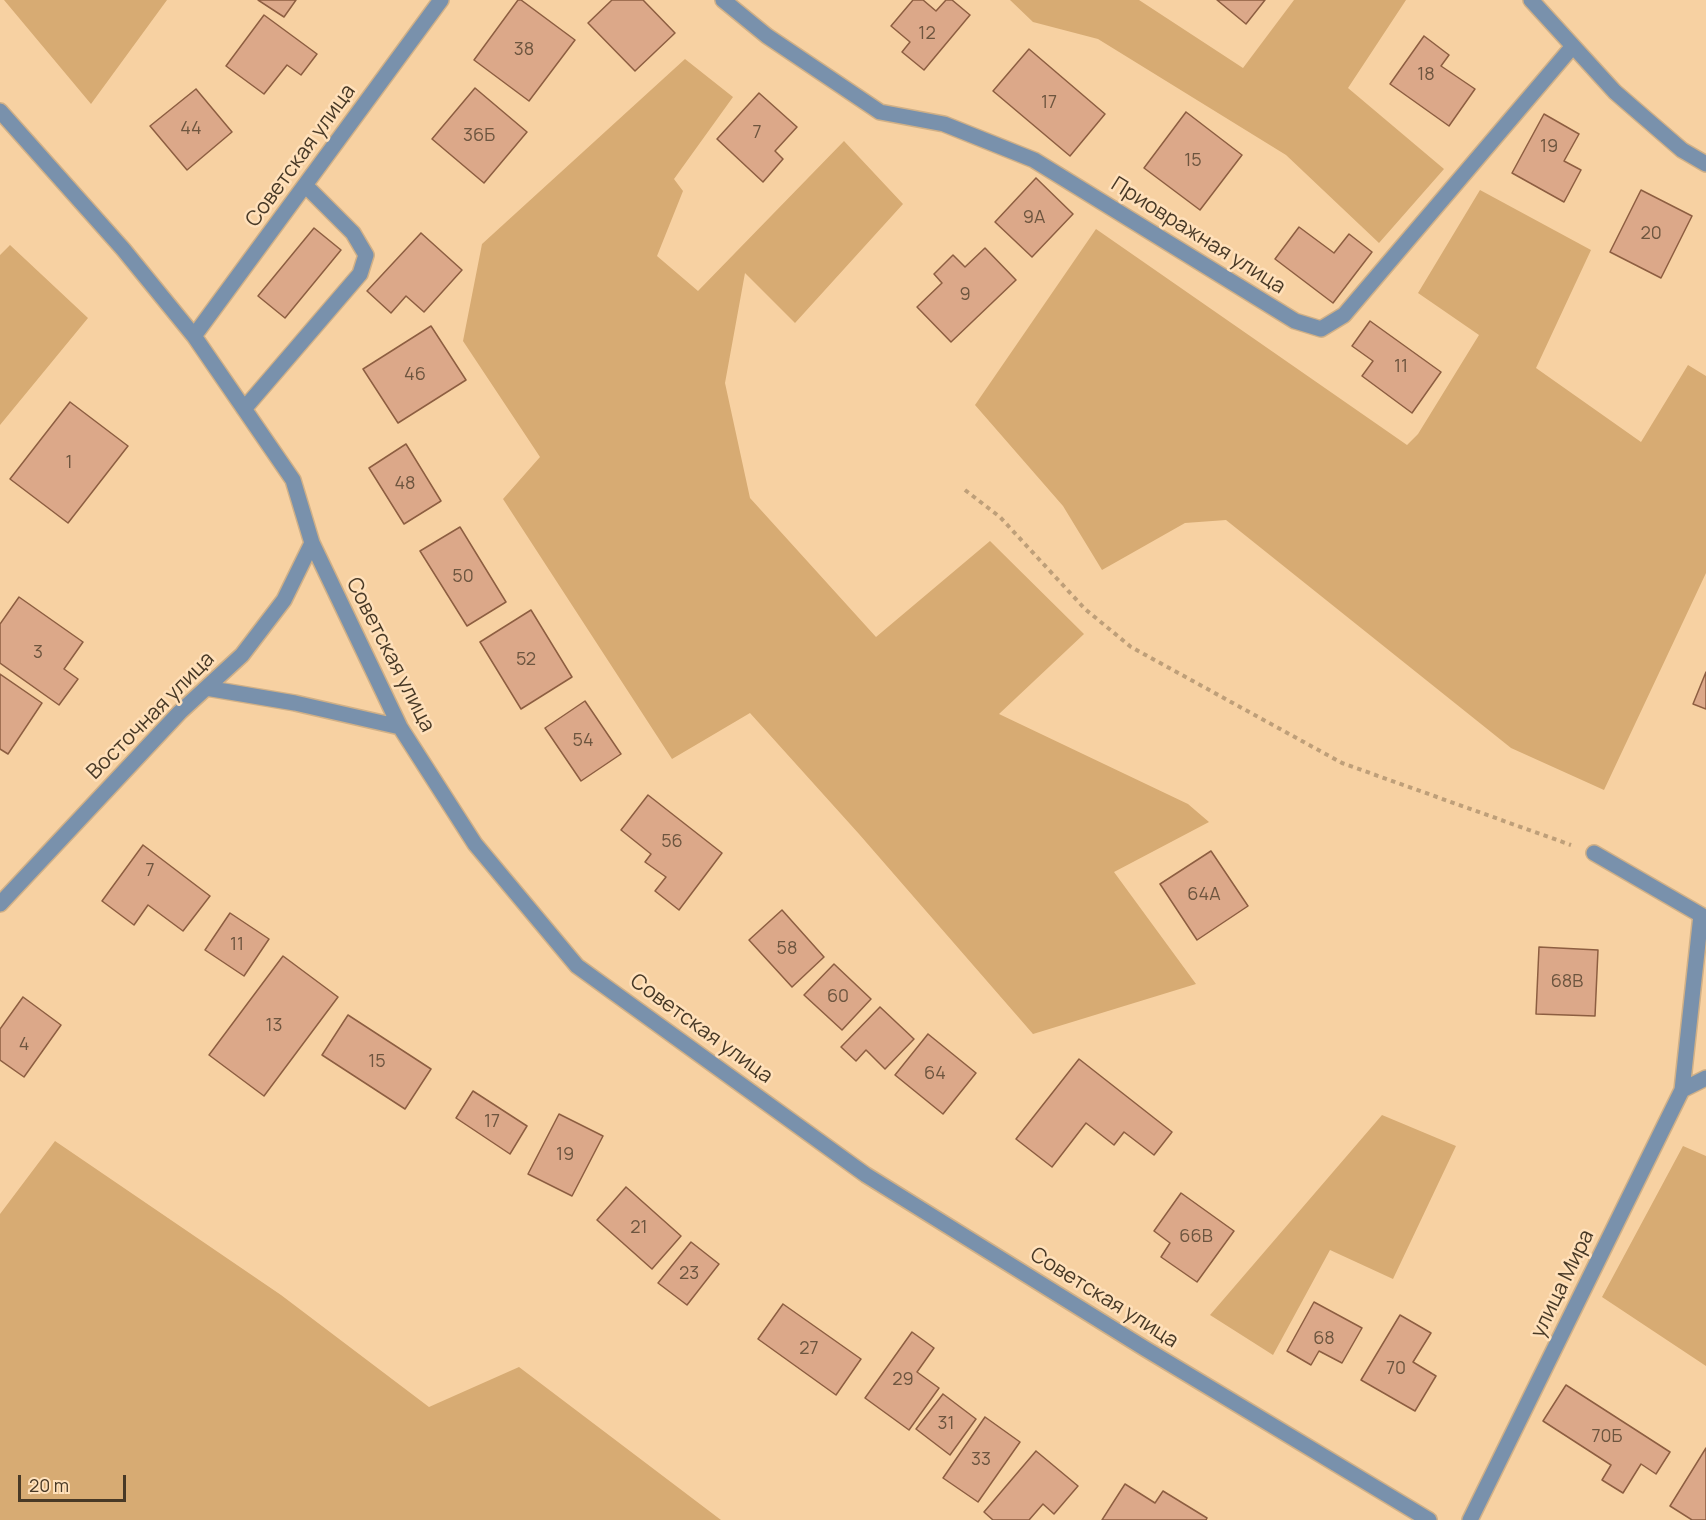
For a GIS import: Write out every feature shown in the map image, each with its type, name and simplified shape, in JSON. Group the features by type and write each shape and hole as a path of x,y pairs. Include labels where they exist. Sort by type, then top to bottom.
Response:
{"street":[{"name":"Советская улица","path":"194,336 441,0"},
{"name":"Приовражная улица","path":"723,0 767,36 880,112 944,123 1034,160 1295,321 1321,329 1344,315 1573,46"},
{"path":"1531,0 1614,92 1682,150 1706,164"},
{"name":"Советская улица","path":"0,111 123,249 194,336 293,480 312,543 400,727 475,844 577,966 866,1174 1144,1348 1430,1520"},
{"path":"244,409 360,274 366,255 353,233 305,185"},
{"name":"Восточная улица","path":"0,904 180,712 242,655 284,600 312,543"},
{"path":"206,688 295,703 400,727"},
{"path":"1594,853 1701,915 1682,1090"},
{"path":"1682,1090 1706,1078"},
{"name":"улица Мира","path":"1470,1520 1682,1090"}],"path":[{"path":"965,490 1000,518 1085,609 1131,647 1342,763 1594,853"}],"shaded area":[{"path":"4,0 167,0 91,104"},
{"path":"1010,0 1139,0 1243,68 1294,0 1406,0 1348,88 1444,169 1379,243 1286,155 1098,39 1033,22"},
{"path":"685,59 733,97 674,179 683,191 657,256 698,291 844,141 903,204 795,323 745,273 725,383 750,498 876,637 990,541 1084,634 999,714 1188,804 1209,822 1114,872 1196,984 1033,1034 750,713 672,759 503,499 540,457 463,341 482,244"},
{"path":"1480,190 1591,250 1536,368 1641,442 1688,365 1706,376 1706,573 1604,790 1511,748 1226,520 1185,523 1102,570 1063,506 975,405 1096,229 1407,445 1418,434 1479,335 1418,293"},
{"path":"10,245 88,318 0,425 0,255"},
{"path":"1382,1115 1456,1146 1393,1279 1330,1250 1273,1355 1210,1315"},
{"path":"55,1141 281,1295 429,1407 519,1367 721,1520 0,1520 0,1214"},
{"path":"1683,1146 1706,1156 1706,1366 1602,1297"}],"building":[{"path":"258,0 296,0 284,17"},
{"path":"518,0 575,40 529,101 474,60"},
{"path":"612,0 643,0 675,33 635,71 588,23"},
{"path":"913,0 923,0 936,11 946,0 952,0 970,15 924,70 902,52 910,42 891,26"},
{"path":"1217,0 1265,0 1246,24"},
{"path":"264,15 317,54 301,75 287,65 264,94 226,66"},
{"path":"1424,36 1449,55 1441,66 1475,89 1449,126 1390,84"},
{"path":"1029,49 1105,114 1070,156 993,91"},
{"path":"475,88 527,132 484,183 432,139"},
{"path":"196,89 232,132 187,170 150,126"},
{"path":"759,93 797,127 775,151 783,159 763,182 717,139"},
{"path":"1186,112 1242,155 1200,210 1144,168"},
{"path":"1544,114 1579,134 1564,161 1581,170 1564,202 1512,173"},
{"path":"1036,178 1073,214 1032,257 995,222"},
{"path":"1641,190 1692,216 1661,278 1610,252"},
{"path":"1299,227 1334,253 1349,234 1372,252 1333,303 1275,259"},
{"path":"314,228 341,250 285,318 258,296"},
{"path":"421,233 462,270 424,312 406,296 391,313 367,291"},
{"path":"985,248 1016,280 951,342 917,307 942,283 934,274 953,255 965,267"},
{"path":"1370,321 1441,372 1412,413 1362,376 1373,361 1352,346"},
{"path":"431,326 466,380 398,423 363,369"},
{"path":"70,402 128,446 68,523 10,479"},
{"path":"406,444 441,501 404,524 369,468"},
{"path":"460,527 506,602 467,626 420,551"},
{"path":"19,597 83,642 64,669 78,679 59,705 0,663 0,624"},
{"path":"531,610 572,677 521,709 480,642"},
{"path":"1706,672 1706,709 1693,704"},
{"path":"0,674 42,703 8,754 0,749"},
{"path":"585,701 621,754 581,781 545,728"},
{"path":"648,795 722,853 679,910 655,891 666,877 645,862 651,854 621,830"},
{"path":"143,845 210,896 183,931 148,905 134,925 102,901"},
{"path":"1211,851 1248,906 1197,940 1160,884"},
{"path":"782,910 824,957 792,987 749,940"},
{"path":"230,913 269,939 244,976 205,950"},
{"path":"1539,947 1598,950 1595,1016 1536,1014"},
{"path":"283,956 338,997 264,1096 209,1055"},
{"path":"834,964 871,999 842,1030 804,995"},
{"path":"23,997 61,1025 24,1077 0,1060 0,1029"},
{"path":"880,1007 914,1039 885,1069 866,1050 856,1061 841,1047"},
{"path":"348,1015 431,1069 405,1109 322,1055"},
{"path":"928,1034 976,1073 943,1114 895,1075"},
{"path":"1079,1059 1172,1132 1154,1155 1124,1132 1114,1145 1086,1123 1052,1167 1016,1139"},
{"path":"473,1091 527,1126 510,1154 456,1118"},
{"path":"559,1114 603,1136 572,1196 528,1174"},
{"path":"626,1187 681,1236 652,1269 597,1220"},
{"path":"1181,1193 1234,1231 1197,1282 1161,1257 1170,1243 1154,1231"},
{"path":"691,1242 719,1264 687,1305 658,1283"},
{"path":"1314,1302 1362,1328 1342,1363 1319,1351 1311,1365 1287,1351"},
{"path":"783,1304 861,1359 836,1395 758,1339"},
{"path":"1400,1315 1431,1333 1413,1362 1436,1376 1415,1411 1361,1380"},
{"path":"912,1332 934,1348 917,1372 939,1388 909,1430 865,1398"},
{"path":"1566,1385 1670,1452 1656,1474 1641,1464 1623,1493 1602,1480 1611,1465 1543,1421"},
{"path":"943,1394 976,1419 950,1455 916,1429"},
{"path":"985,1417 1020,1442 978,1502 943,1478"},
{"path":"1706,1448 1706,1520 1692,1520 1670,1506"},
{"path":"1036,1451 1078,1486 1054,1514 1043,1504 1029,1520 993,1520 984,1512"},
{"path":"1125,1484 1155,1503 1163,1491 1207,1518 1206,1520 1102,1520"}]}
